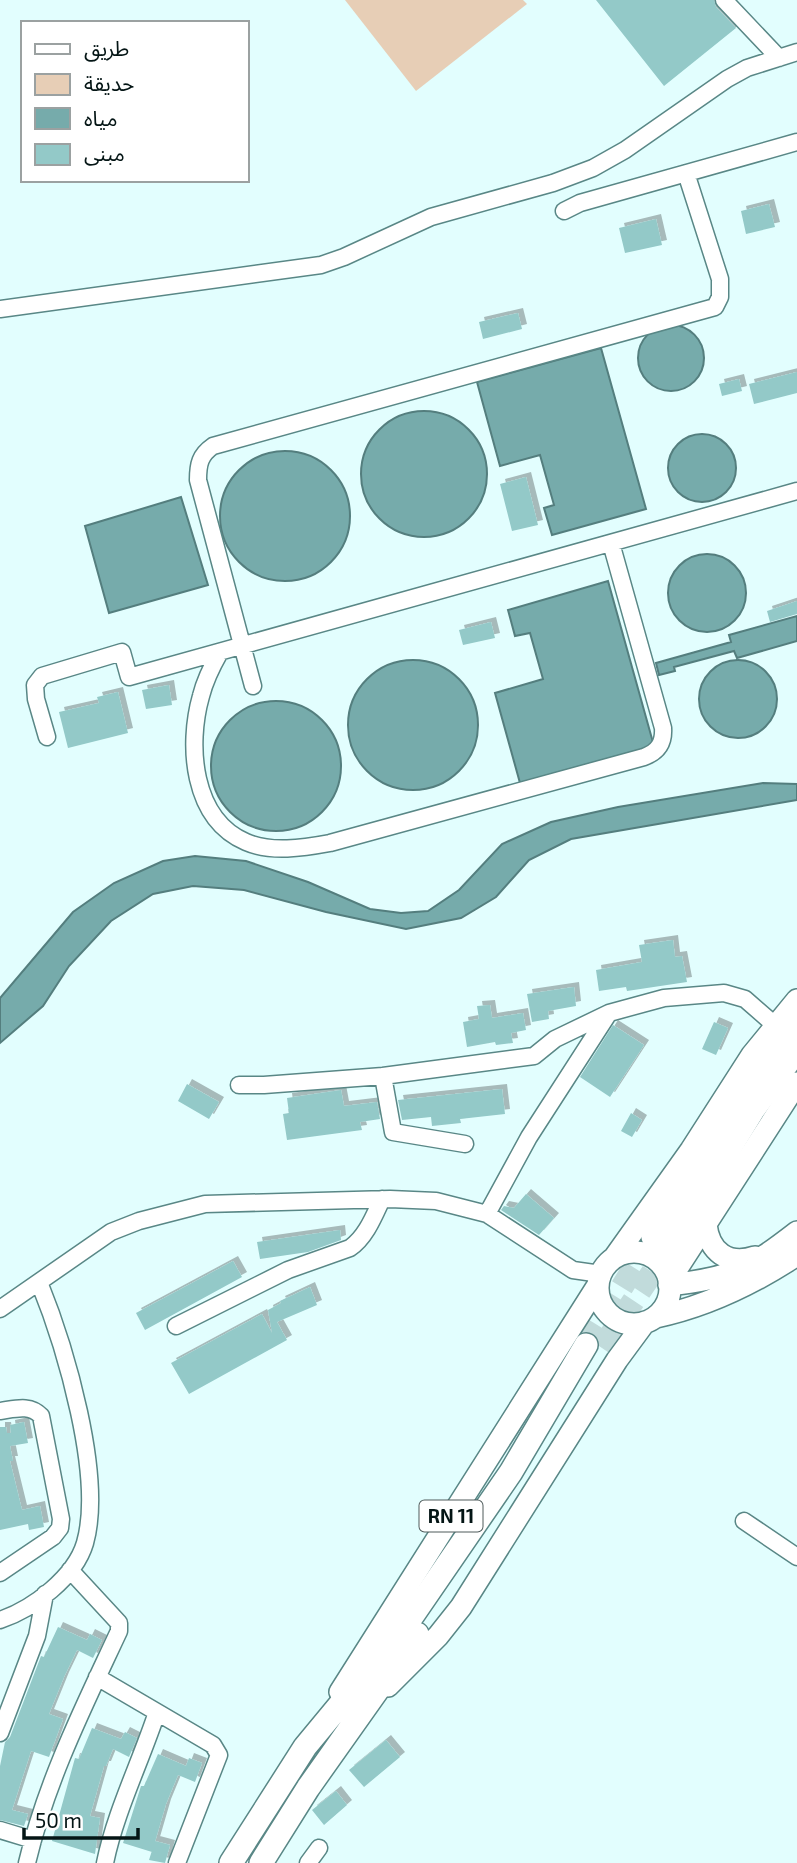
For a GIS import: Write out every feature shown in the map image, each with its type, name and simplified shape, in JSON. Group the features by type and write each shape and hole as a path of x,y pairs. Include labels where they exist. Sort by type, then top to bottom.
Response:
{"highway":[{"name":"RN 11","path":"786,1022 660,1243 797,1050"},
{"name":"RN 11","path":"230,1863 305,1747 406,1626 594,1347 417,1634 359,1714 261,1863"}],"main road":[{"name":"RN 11","path":"305,1747 604,1273 691,1150 752,1055 786,1022 797,1000"},
{"path":"669,1283 797,1083"},
{"path":"706,1224 711,1245 718,1254 726,1258 744,1260 774,1250"},
{"path":"669,1283 708,1280 732,1274 755,1264 797,1232"},
{"path":"650,1319 664,1308 668,1297 669,1283 665,1270 647,1255 636,1252 624,1254 604,1273 599,1297 612,1317 634,1324 699,1306 735,1291 757,1281 797,1255"},
{"name":"RN 11","path":"359,1714 438,1636 461,1607 617,1360 650,1319"}],"street":[{"path":"724,0 779,58"},
{"path":"0,309 321,265 431,217 554,183 593,168 625,150 727,79 747,68 797,52"},
{"path":"564,211 580,203 797,142"},
{"path":"253,685 198,480 198,467 203,453 213,446 715,307 720,297 719,279 687,173"},
{"path":"47,737 36,699 35,685 42,676 122,652 129,677 797,491"},
{"path":"220,652 205,681 196,716 195,745 200,784 203,798 216,820 235,836 259,846 288,848 330,843 631,760 656,751 663,741 663,728 611,543"},
{"path":"239,1085 383,1076 534,1056 555,1040 608,1013 664,998 724,993 745,999 786,1022"},
{"path":"487,1214 529,1137 608,1013"},
{"path":"383,1076 393,1132 465,1144"},
{"path":"176,1326 288,1270 350,1248 357,1243 371,1223 382,1199"},
{"path":"0,1308 111,1232 139,1221 205,1204 382,1199 436,1201 487,1214 573,1270 604,1273"},
{"path":"0,1620 35,1602 62,1580 85,1543 90,1508 88,1476 69,1372 53,1317 38,1282"},
{"path":"0,1411 27,1408 36,1410 41,1416 61,1519 60,1528 53,1537 0,1573"},
{"path":"744,1521 797,1557"},
{"path":"27,1863 71,1733 119,1631 119,1623 70,1570"},
{"path":"0,1733 37,1636 45,1594"},
{"path":"97,1677 213,1745 219,1755 177,1863"},
{"path":"105,1863 109,1843 157,1712"},
{"path":"0,1830 33,1840"},
{"path":"308,1863 320,1848"}],"green space":[{"path":"345,0 523,0 527,4 416,91"}],"water":[{"path":"671,325 684,327 699,340 704,358 702,371 689,386 671,391 658,389 643,376 638,358 640,345 653,330"},
{"path":"601,348 646,509 552,535 544,508 554,505 540,455 500,466 477,382"},
{"path":"424,411 448,416 469,429 482,450 487,474 482,498 469,519 448,532 424,537 400,532 379,519 366,498 361,474 366,450 379,429 400,416"},
{"path":"702,434 715,437 726,444 733,455 736,468 733,481 726,492 715,499 702,502 689,499 678,492 671,481 668,468 671,455 678,444 689,437"},
{"path":"285,451 310,456 331,470 345,491 350,516 345,541 331,562 310,576 285,581 260,576 239,562 225,541 220,516 225,491 239,470 260,456"},
{"path":"181,497 208,585 109,613 85,526"},
{"path":"707,554 722,557 735,565 743,578 746,593 743,608 735,621 722,629 707,632 692,629 679,621 671,608 668,593 671,578 679,565 692,557"},
{"path":"608,581 654,746 520,783 495,693 543,679 530,633 515,636 508,610"},
{"path":"797,616 797,641 737,658 734,651 674,667 675,671 659,675 656,663 731,642 729,635"},
{"path":"413,660 438,665 459,679 473,700 478,725 473,750 459,771 438,785 413,790 388,785 367,771 353,750 348,725 353,700 367,679 388,665"},
{"path":"738,660 753,663 766,671 774,684 777,699 774,714 766,727 753,735 738,738 723,735 710,727 702,714 699,699 702,684 710,671 723,663"},
{"path":"276,701 301,706 322,720 336,741 341,766 336,791 322,812 301,826 276,831 251,826 230,812 216,791 211,766 216,741 230,720 251,706"},
{"path":"763,783 797,784 797,800 571,839 529,860 496,897 461,918 406,929 326,912 244,890 193,886 153,894 111,921 69,966 43,1006 0,1043 0,998 73,912 114,883 163,861 195,856 246,861 308,882 370,909 401,913 428,911 459,890 502,844 551,822 618,807"}],"building":[{"path":"596,0 714,0 716,7 736,28 664,86"},
{"path":"769,204 775,227 746,234 741,211"},
{"path":"656,219 662,245 625,253 619,228"},
{"path":"518,313 522,329 483,339 479,322"},
{"path":"797,372 797,393 754,404 749,384"},
{"path":"739,379 742,391 722,396 719,384"},
{"path":"526,477 538,525 512,531 500,484"},
{"path":"797,601 797,614 770,622 767,611"},
{"path":"491,622 495,638 463,645 459,630"},
{"path":"169,685 172,705 146,709 142,690"},
{"path":"118,692 128,733 68,748 59,712 99,703 97,697"},
{"path":"673,940 675,957 682,956 687,982 627,991 626,987 599,991 596,970 642,962 639,945"},
{"path":"574,987 576,1006 548,1011 549,1019 532,1022 527,994"},
{"path":"490,1005 492,1018 523,1013 526,1030 511,1033 513,1043 496,1045 495,1042 467,1047 463,1022 479,1019 477,1006"},
{"path":"714,1022 728,1028 716,1055 702,1049"},
{"path":"613,1025 644,1045 610,1097 580,1077"},
{"path":"187,1084 219,1102 209,1119 178,1101"},
{"path":"502,1089 505,1114 460,1119 461,1123 432,1126 431,1117 402,1120 398,1100"},
{"path":"341,1090 344,1106 377,1102 380,1119 360,1122 362,1130 287,1140 283,1114 289,1113 287,1098"},
{"path":"631,1113 642,1120 632,1137 621,1131"},
{"path":"526,1194 554,1218 539,1235 501,1210 504,1206 514,1208"},
{"path":"340,1230 341,1240 308,1252 260,1259 257,1242"},
{"path":"233,1261 242,1277 145,1330 136,1313"},
{"path":"310,1287 317,1305 277,1322 287,1340 189,1394 171,1363 262,1314 272,1333 268,1310 281,1303 280,1301"},
{"path":"24,1422 28,1443 10,1446 13,1461 10,1461 22,1510 40,1506 44,1527 29,1530 28,1524 0,1530 0,1427 6,1427 7,1433 11,1433 10,1425"},
{"path":"58,1627 87,1640 90,1634 102,1640 93,1658 77,1650 64,1677 49,1714 63,1719 49,1757 31,1751 12,1810 28,1814 24,1826 0,1820 0,1766 5,1742 10,1737 41,1656 44,1657"},
{"path":"92,1728 121,1739 125,1732 137,1738 129,1757 113,1749 104,1766 90,1816 100,1818 95,1854 52,1841 75,1758 79,1759"},
{"path":"386,1740 400,1757 364,1787 349,1770"},
{"path":"158,1754 186,1766 189,1758 202,1763 195,1782 178,1775 152,1852 123,1843 141,1786 144,1786"},
{"path":"336,1791 347,1805 324,1825 312,1810"},
{"path":"155,1841 170,1845 165,1863 149,1860"}],"tunnel":[{"path":"586,1345 653,1237"},
{"path":"602,1348 668,1249"}]}
